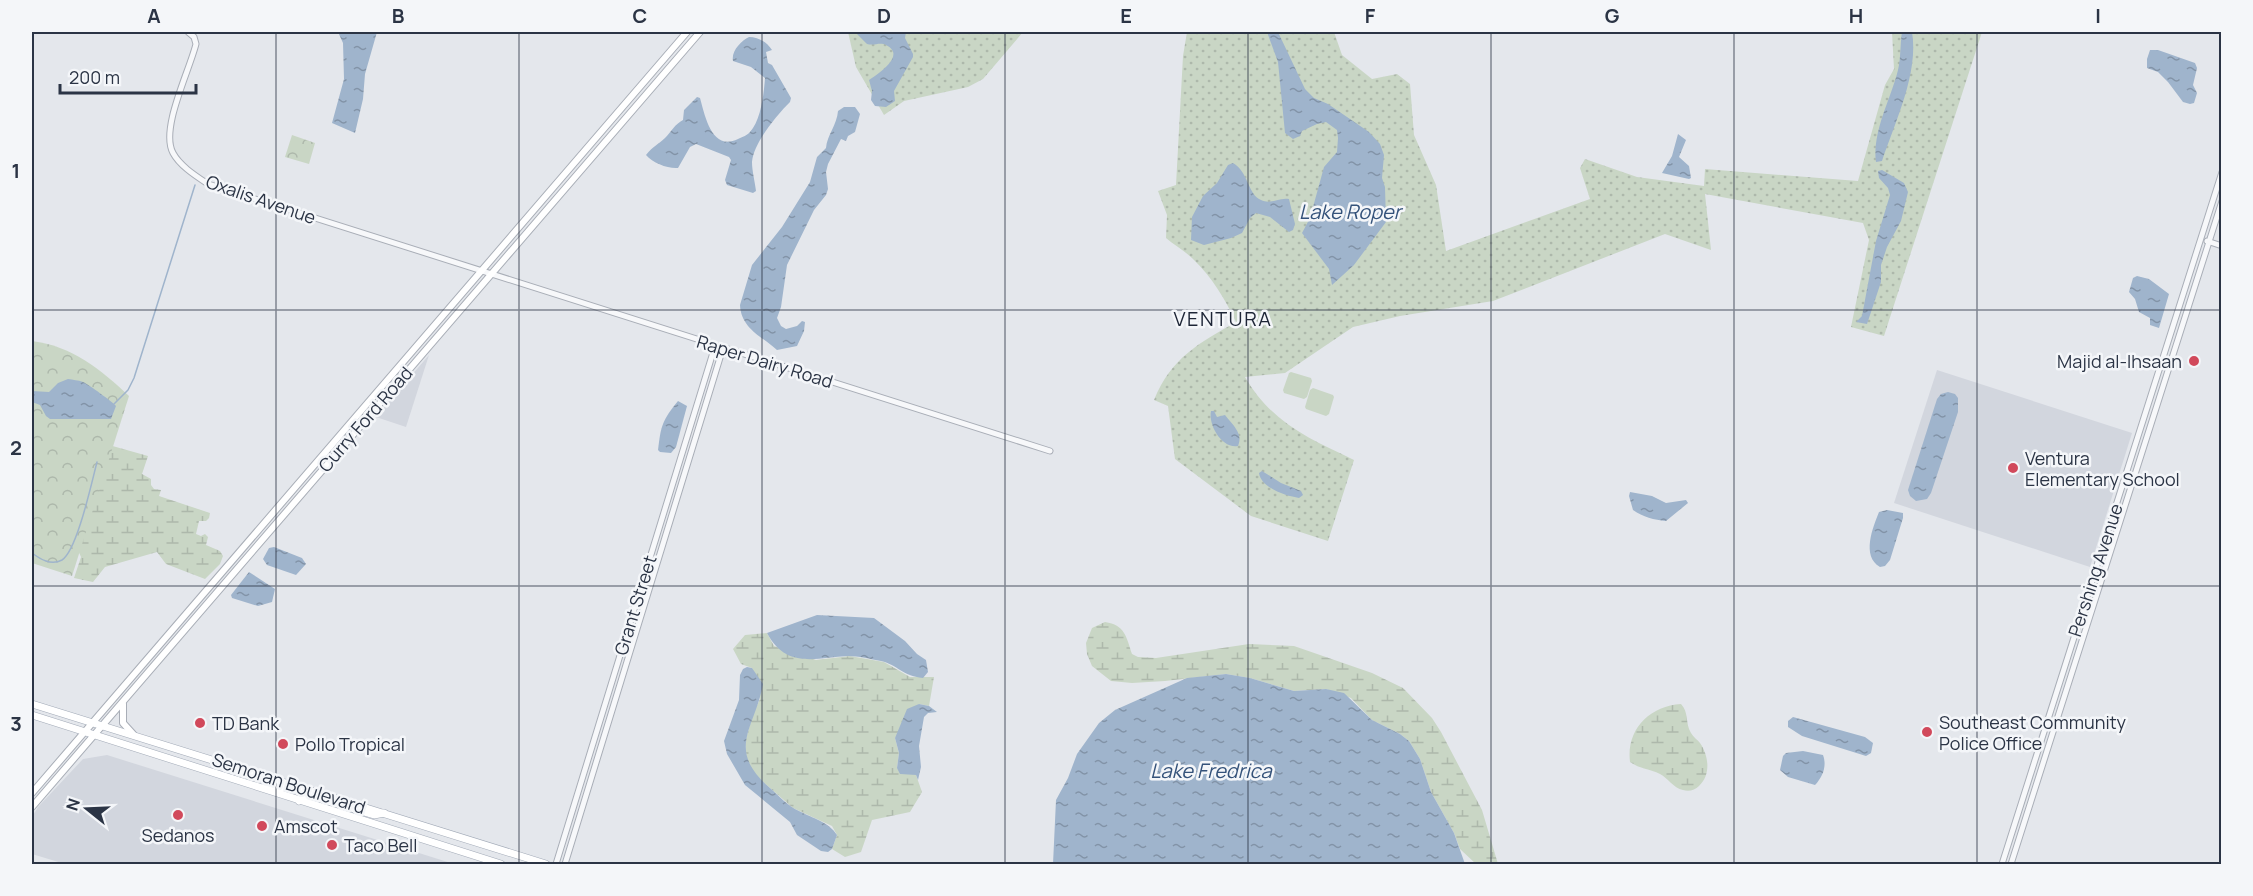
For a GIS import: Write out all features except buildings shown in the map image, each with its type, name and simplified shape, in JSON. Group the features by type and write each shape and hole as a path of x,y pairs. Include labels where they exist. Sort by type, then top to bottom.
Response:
{"main road":[{"name":"Curry Ford Road","path":"32,793 687,32"},
{"name":"Curry Ford Road","path":"32,807 700,32"},
{"path":"565,188 564,180 586,155 590,144"},
{"path":"517,244 549,201 548,192"},
{"path":"393,386 414,355 412,350"},
{"path":"358,428 359,417 380,393 396,369"},
{"path":"322,469 346,435 350,423"},
{"path":"209,601 209,592 230,568 237,554"},
{"path":"168,648 172,639 199,606 200,597"},
{"path":"124,699 121,707 123,723 133,734"},
{"name":"Semoran Boulevard","path":"32,704 546,864"},
{"name":"Semoran Boulevard","path":"32,715 501,864"},
{"path":"257,788 285,788 289,783"},
{"path":"299,801 311,796 374,815 384,813"},
{"path":"425,841 440,841 452,835"}],"street":[{"name":"Oxalis Avenue","path":"188,32 193,35 195,45 168,135 175,156 192,172 214,187 480,271"},
{"name":"Pershing Avenue","path":"2002,864 2222,172"},
{"name":"Pershing Avenue","path":"2011,864 2222,201"},
{"path":"2200,239 2222,246"},
{"name":"Raper Dairy Road","path":"480,271 1050,451"},
{"name":"Grant Street","path":"556,864 715,346"},
{"name":"Grant Street","path":"565,864 723,348"}],"shaded area":[{"path":"429,355 406,427 376,417"},
{"name":"Ventura Elementary School","path":"1937,370 2132,433 2090,567 1894,503"},
{"path":"107,755 454,864 65,864 32,854 32,817 38,807 83,759"}],"green space":[{"path":"848,32 1023,32 983,79 968,87 904,101 884,115 856,67"},
{"path":"1187,32 1334,32 1342,55 1372,79 1397,74 1410,84 1414,135 1436,185 1446,251 1590,199 1580,168 1585,159 1637,177 1704,186 1705,169 1858,181 1885,85 1894,69 1892,32 1982,32 1884,336 1851,327 1869,240 1863,223 1705,194 1711,250 1665,234 1493,301 1400,316 1353,327 1285,373 1245,377 1267,406 1292,428 1354,460 1328,541 1251,516 1175,459 1168,406 1154,400 1161,385 1178,362 1198,345 1236,322 1223,297 1206,273 1190,256 1166,238 1167,215 1158,191 1176,185 1183,56"},
{"path":"292,135 315,143 309,164 285,157"},
{"path":"32,341 73,353 96,368 129,396 72,576 32,563"},
{"path":"1291,372 1311,378 1307,397 1304,399 1284,393 1283,390"},
{"path":"1313,388 1334,397 1329,414 1326,416 1305,407 1310,390"},
{"path":"109,445 148,456 142,474 151,479 154,489 161,490 159,496 210,513 206,521 199,521 196,534 201,536 205,534 208,537 206,545 220,551 223,556 220,564 205,579 166,564 157,552 105,567 93,582 74,578 81,557 77,548"},
{"path":"1105,622 1112,623 1124,632 1132,654 1138,657 1156,658 1249,644 1294,646 1372,673 1403,688 1432,718 1441,732 1482,810 1498,864 1476,864 1460,849 1454,833 1431,792 1420,759 1409,741 1372,720 1351,698 1326,689 1294,691 1250,678 1226,674 1165,681 1132,683 1111,681 1092,666 1087,654 1086,643 1092,628"},
{"path":"767,633 774,646 816,660 850,656 884,662 910,677 934,677 929,706 919,704 895,738 899,753 897,768 916,775 922,792 910,812 872,820 861,852 845,857 832,849 837,835 832,826 793,808 754,774 747,762 745,742 760,699 752,668 741,664 733,649 745,635"},
{"path":"1681,704 1685,710 1689,729 1703,748 1707,759 1707,771 1703,782 1690,791 1679,789 1660,774 1630,762 1632,740 1642,722 1659,709"}],"water":[{"path":"338,32 377,32 365,74 363,99 355,133 332,123 344,79 343,43"},
{"path":"855,32 906,32 905,38 913,57 894,91 895,101 886,107 875,106 871,100 872,91 869,80 889,64 893,54 892,49 884,44 867,44"},
{"name":"Lake Roper","path":"1267,32 1278,32 1305,89 1314,98 1328,104 1369,132 1380,144 1384,155 1382,178 1385,187 1386,222 1354,265 1332,285 1329,269 1302,233 1310,218 1324,167 1337,152 1337,130 1326,122 1302,131 1300,136 1293,139 1285,133 1278,62"},
{"path":"1902,32 1912,32 1913,48 1909,81 1882,161 1876,162 1879,127 1898,70"},
{"path":"749,37 762,41 772,50 766,52 768,63 772,65 791,98 757,146 752,162 756,191 753,193 727,185 725,180 731,160 729,157 696,144 690,147 678,168 665,166 649,158 646,155 683,120 684,110 697,97 700,98 711,130 722,141 729,142 750,132 759,114 765,78 751,67 733,61 737,47"},
{"path":"2150,50 2158,50 2195,63 2197,68 2193,85 2197,93 2194,103 2183,102 2158,72 2147,68"},
{"path":"844,107 855,107 860,114 855,132 848,136 846,141 841,139 828,164 826,172 828,189 814,210 787,265 781,307 777,318 781,326 786,329 797,326 802,321 805,322 804,331 797,346 777,350 748,326 741,313 740,305 752,265 782,227 810,182 817,157 826,148 838,111"},
{"path":"1678,134 1686,140 1679,157 1689,166 1691,178 1689,179 1662,173 1672,156"},
{"path":"1233,163 1242,171 1253,193 1261,200 1268,202 1289,199 1295,224 1293,230 1289,232 1270,217 1256,213 1250,218 1242,233 1231,238 1204,245 1191,240 1192,217 1203,196 1217,183 1228,165"},
{"path":"1882,170 1904,183 1908,192 1901,221 1887,247 1881,265 1881,282 1867,324 1856,322 1862,316 1876,241 1890,195 1888,188 1879,178 1878,171"},
{"path":"2137,276 2149,279 2169,294 2159,328 2150,325 2150,318 2139,312 2135,299 2129,292 2133,278"},
{"path":"68,379 86,383 114,404 116,406 111,419 50,419 40,405 32,402 32,391 49,392 58,383"},
{"path":"1948,392 1955,394 1958,398 1958,412 1931,493 1927,499 1916,501 1910,496 1908,490 1937,399 1941,394"},
{"path":"678,401 687,406 676,447 671,453 660,452 658,450 663,424"},
{"path":"1211,411 1214,411 1217,417 1225,415 1234,426 1239,437 1238,446 1227,444 1217,435 1212,423"},
{"path":"1262,471 1281,483 1301,491 1303,495 1299,498 1269,487 1261,478 1259,473"},
{"path":"1630,492 1652,496 1666,503 1686,500 1688,503 1666,521 1657,520 1633,510"},
{"path":"1887,510 1903,513 1903,518 1890,560 1885,566 1880,567 1871,556 1870,541 1879,512"},
{"path":"274,547 302,558 306,564 296,575 267,565 263,559 269,548"},
{"path":"249,572 275,589 272,602 258,606 232,598 231,595"},
{"path":"817,615 874,618 926,660 928,672 923,678 916,677 887,663 856,656 813,659 792,657 783,652 767,633"},
{"path":"747,667 752,668 763,684 747,738 746,750 749,762 756,774 787,804 834,831 837,835 832,849 828,852 821,851 797,835 790,822 745,785 727,754 724,741 739,700 740,675"},
{"name":"Lake Fredrica","path":"1226,674 1250,678 1294,691 1326,689 1344,693 1372,720 1409,741 1420,759 1431,792 1454,833 1465,864 1053,864 1056,800 1077,754 1099,723 1115,710 1187,678"},
{"path":"919,704 929,706 937,712 928,713 924,717 919,746 921,767 918,780 916,775 900,774 897,768 899,753 895,738 907,709"},
{"path":"1793,717 1865,737 1873,743 1871,753 1866,756 1802,736 1788,727 1788,721"},
{"path":"1803,751 1823,755 1825,763 1823,771 1815,785 1788,777 1780,770 1783,756 1786,753"}],"waterway":[{"path":"114,404 128,390 134,378 195,185"},
{"path":"32,553 50,562 58,562 68,554 83,515 97,462"}],"place":[{"name":"Majid al-Ihsaan","path":"2194,361"},
{"name":"Ventura Elementary School","path":"2013,468"},
{"name":"TD Bank","path":"200,723"},
{"name":"Southeast Community Police Office","path":"1927,732"},
{"name":"Pollo Tropical","path":"283,744"},
{"name":"Sedanos","path":"178,815"},
{"name":"Amscot","path":"262,826"},
{"name":"Taco Bell","path":"332,845"}],"district":[{"name":"VENTURA","path":"1223,318"}]}
